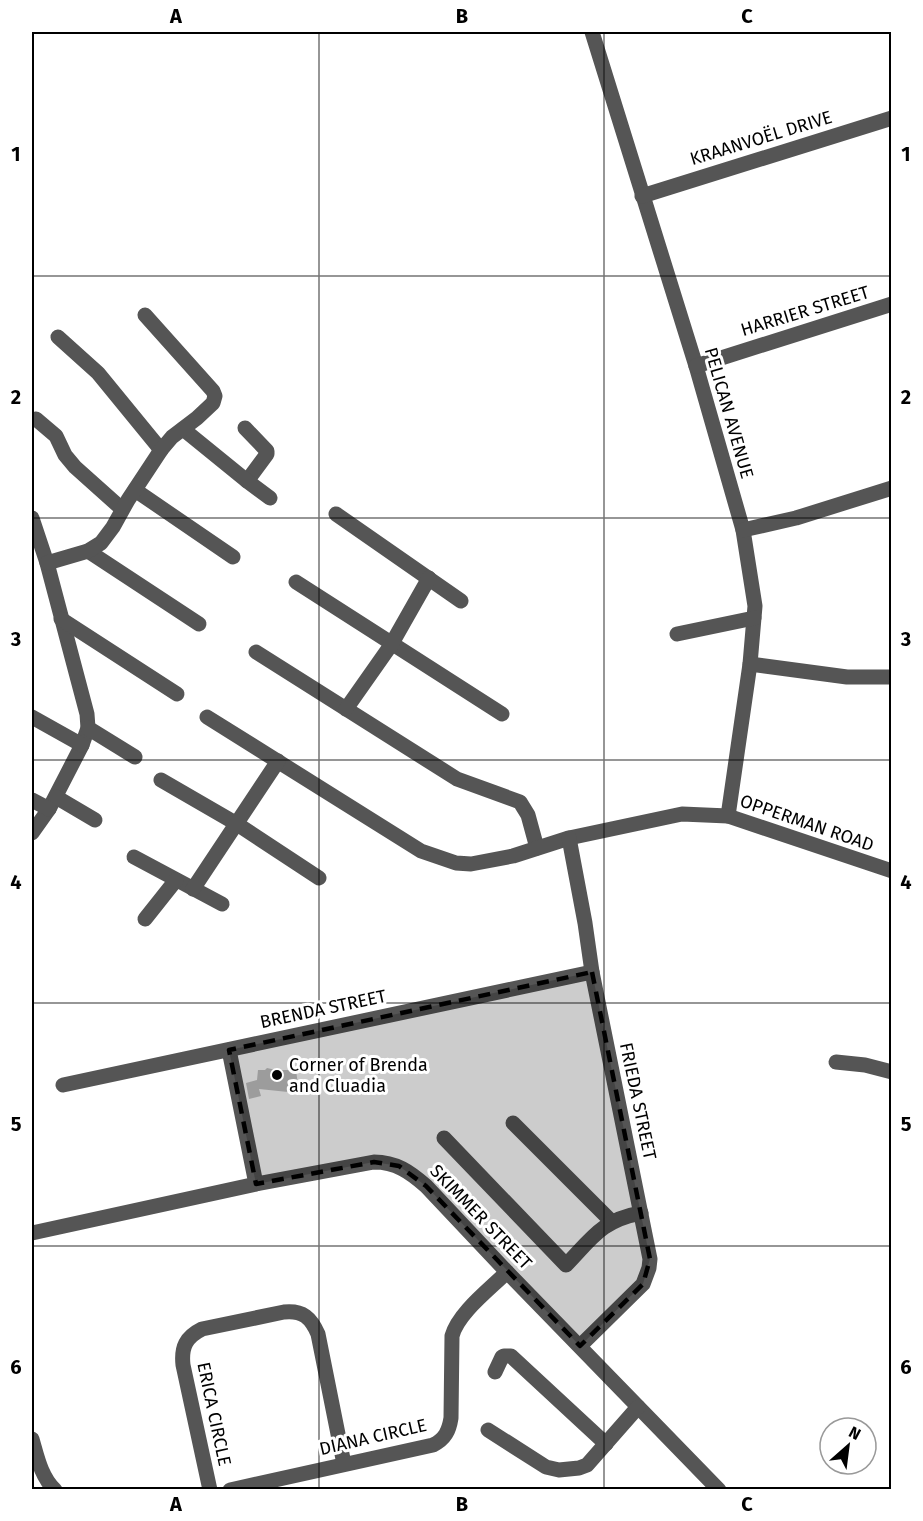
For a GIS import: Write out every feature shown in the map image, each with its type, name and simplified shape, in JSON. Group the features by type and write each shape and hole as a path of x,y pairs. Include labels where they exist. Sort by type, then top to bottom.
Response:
{"street":[{"name":"PELICAN AVENUE","path":"592,32 696,366 743,530 755,606 750,664 728,816"},
{"name":"KRAANVOËL DRIVE","path":"642,196 891,118"},
{"name":"HARRIER STREET","path":"696,366 891,304"},
{"path":"47,563 88,551 101,543 161,450 172,437 213,404 216,396 207,384 145,315"},
{"path":"58,337 98,373 161,450"},
{"path":"36,418 56,436 65,455 75,467 122,509"},
{"path":"183,429 270,498"},
{"path":"245,429 267,451 247,481"},
{"path":"743,530 796,518 891,488"},
{"path":"135,490 233,557"},
{"path":"336,514 460,601"},
{"path":"32,518 47,563 87,714 88,728 82,745 52,803 32,833"},
{"path":"88,551 200,624"},
{"path":"346,709 391,645 429,578"},
{"path":"296,582 502,714"},
{"path":"677,634 754,618"},
{"path":"61,619 177,694"},
{"path":"256,652 457,779 520,802 528,815 537,848"},
{"path":"750,664 848,677 891,677"},
{"path":"32,717 82,745"},
{"name":"OPPERMAN ROAD","path":"207,717 422,851 461,864 513,856 568,838 682,814 728,816 891,872"},
{"path":"88,728 135,757"},
{"path":"193,889 278,761"},
{"path":"161,780 237,824 319,878"},
{"path":"32,800 52,803 95,820"},
{"name":"FRIEDA STREET","path":"568,838 592,972 650,1259 643,1284 580,1346"},
{"path":"134,857 222,904"},
{"path":"145,919 176,880"},
{"name":"BRENDA STREET","path":"63,1085 592,972"},
{"path":"229,1050 256,1184"},
{"path":"836,1062 865,1065 891,1072"},
{"path":"513,1123 612,1222"},
{"path":"444,1138 566,1265 602,1228 625,1216 641,1213"},
{"name":"SKIMMER STREET","path":"32,1233 256,1184 374,1162 399,1166 426,1186 718,1490"},
{"name":"DIANA CIRCLE","path":"230,1490 433,1445 441,1440 446,1435 451,1418 453,1331 460,1317 507,1272"},
{"name":"ERICA CIRCLE","path":"210,1490 183,1365 182,1357 186,1342 202,1329 285,1312 305,1315 313,1323 318,1334 344,1464"},
{"path":"495,1372 502,1357 511,1356 606,1444"},
{"path":"488,1430 546,1467 559,1470 579,1468 587,1465 638,1407"},
{"path":"32,1439 44,1476 55,1490"}],"highlighted area":[{"path":"592,972 650,1259 643,1284 580,1346 426,1186 399,1166 374,1162 256,1184 229,1050"}],"building":[{"name":"Corner of Brenda and Cluadia","path":"267,1068 296,1070 298,1085 288,1092 259,1089 261,1096 249,1099 246,1083 257,1080 258,1070"}],"place":[{"name":"Corner of Brenda and Cluadia","path":"277,1075"}]}
